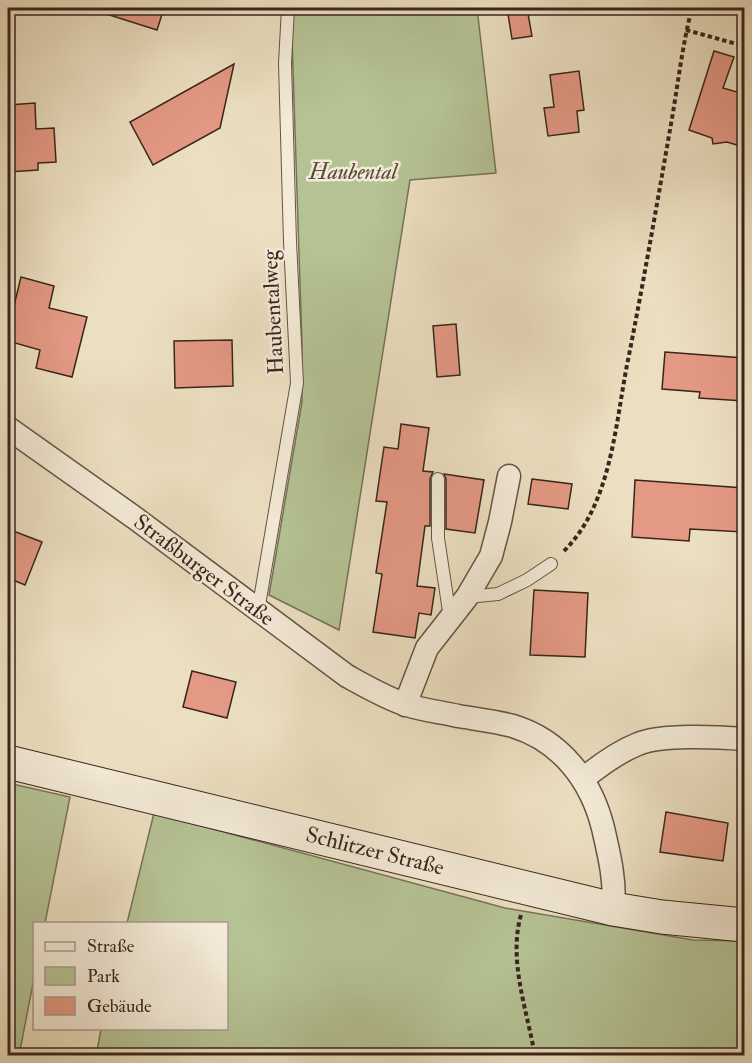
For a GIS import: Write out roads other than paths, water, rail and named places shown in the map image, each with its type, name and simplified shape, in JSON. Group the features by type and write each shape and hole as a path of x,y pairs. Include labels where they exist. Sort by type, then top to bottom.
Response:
{"main road":[{"name":"Schlitzer Straße","path":"8,762 613,909 662,917 744,925"}],"street":[{"name":"Straßburger Straße","path":"8,428 135,518 347,676 405,705 513,726 552,745 583,779 593,798 606,840 615,892 613,909"},
{"path":"405,705 427,648 467,597 491,556 509,476"},
{"path":"583,779 613,757 640,743 715,737 744,739"}],"lane":[{"name":"Haubentalweg","path":"258,611 297,383 285,63 288,8"},
{"path":"438,479 438,538 450,618"},
{"path":"467,597 498,594 528,580 551,564"}],"park label":[{"name":"Haubental","path":"353,172"}]}
